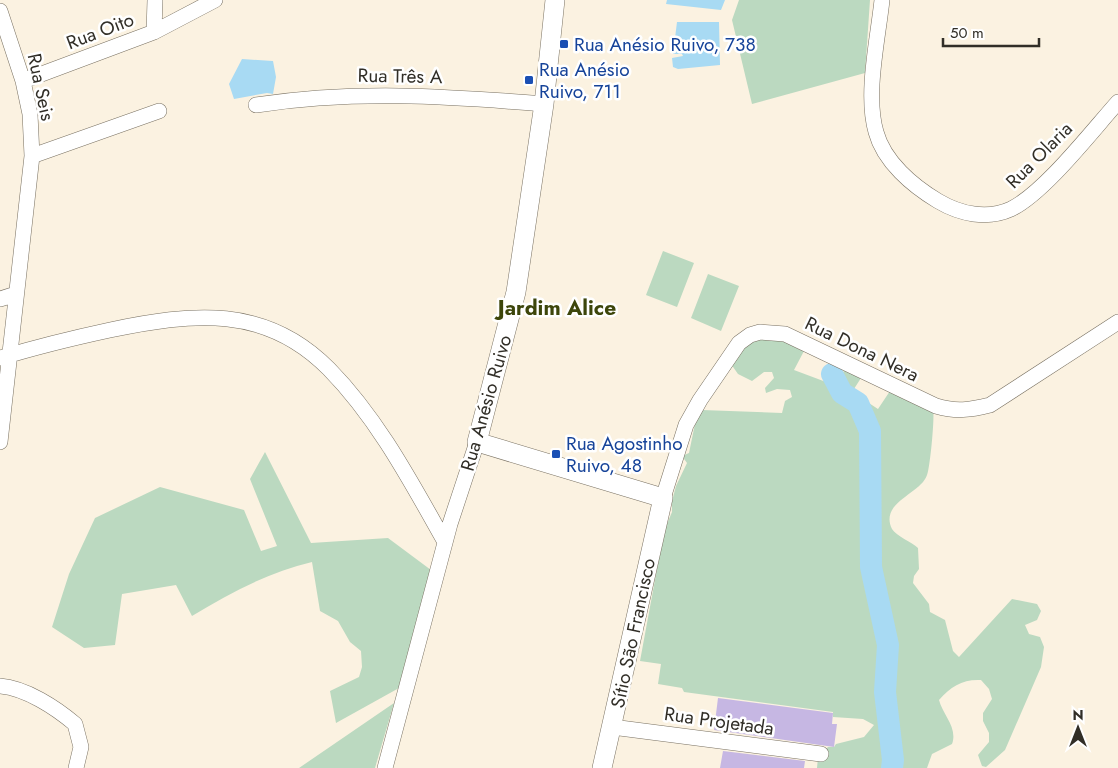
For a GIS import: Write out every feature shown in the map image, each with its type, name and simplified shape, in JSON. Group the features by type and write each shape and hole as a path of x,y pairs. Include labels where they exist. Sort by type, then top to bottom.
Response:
{"street":[{"path":"154,32 155,0"},
{"name":"Rua Oito","path":"23,81 154,32 215,0"},
{"name":"Rua Anésio Ruivo","path":"385,768 445,542 477,442 516,292 544,104 555,0"},
{"name":"Rua Olaria","path":"882,0 872,109 876,133 888,156 908,180 953,210 972,215 993,213 1009,210 1026,200 1042,186 1118,102"},
{"name":"Rua Seis","path":"0,11 23,81 30,114 32,156 16,294 6,356 0,442"},
{"name":"Rua Três A","path":"256,105 322,96 356,94 445,96 544,104"},
{"path":"32,156 159,110"},
{"path":"0,299 16,294"},
{"path":"6,356 164,319 214,317 239,320 273,330 299,344 329,369 360,406 395,456 445,542"},
{"name":"Rua Dona Nera","path":"663,498 677,448 700,400 739,344 750,335 760,332 785,334 928,403 950,410 967,411 990,405 1118,322"},
{"path":"477,442 663,498"},
{"name":"Sítio São Francisco","path":"602,768 663,498"},
{"path":"0,686 20,692 47,705 75,724 81,747 76,768"},
{"name":"Rua Projetada","path":"612,726 821,754"}],"green space":[{"path":"739,0 870,0 865,73 752,104 732,20"},
{"path":"663,251 694,263 677,307 646,295"},
{"path":"708,274 739,286 721,331 691,318"},
{"path":"766,336 796,343 804,351 794,370 834,385 846,368 861,378 852,392 878,409 890,391 933,410 932,442 927,475 917,488 896,505 891,512 890,520 894,532 918,548 919,569 914,576 913,583 929,604 930,612 945,620 953,651 959,657 1012,599 1037,604 1041,611 1037,620 1025,625 1029,634 1040,637 1044,647 1041,667 1005,750 986,767 982,766 978,755 989,742 989,733 983,721 983,713 992,699 989,689 981,680 958,684 939,700 952,727 952,744 932,754 927,768 817,768 818,757 828,747 834,747 836,744 864,737 874,725 863,719 833,717 833,712 684,692 682,688 658,684 661,664 640,661 664,531 672,512 672,501 676,486 687,463 682,456 689,453 697,414 702,410 782,413 785,401 792,397 790,390 777,389 766,393 765,388 774,378 772,372 764,372 752,381 738,374 731,364 751,339"},
{"path":"265,452 311,543 388,538 431,570 399,688 336,723 330,691 359,677 362,667 361,651 350,642 338,621 320,611 312,562 265,577 192,616 176,585 122,594 115,645 84,648 52,627 69,574 95,518 160,487 244,510 261,551 277,546 250,479"},
{"path":"394,703 375,768 299,768"}],"water":[{"path":"667,0 725,0 721,10 666,4"},
{"path":"677,22 719,22 720,65 678,69 673,67 672,58 683,56 682,54 673,54"},
{"path":"242,59 273,61 276,77 273,94 267,93 234,99 229,84"}],"building":[{"path":"718,698 833,713 832,724 837,724 834,747 714,730"},
{"path":"723,751 805,761 804,768 720,768"}],"waterway":[{"path":"832,374 842,393 858,403 870,431 871,567 888,645 885,692 893,760 892,768"}],"place":[{"name":"Rua Anésio Ruivo, 738","path":"564,44"},
{"name":"Rua Anésio Ruivo, 711","path":"529,80"},
{"name":"Rua Agostinho Ruivo, 48","path":"556,454"}],"district":[{"name":"Jardim Alice","path":"557,308"}]}
